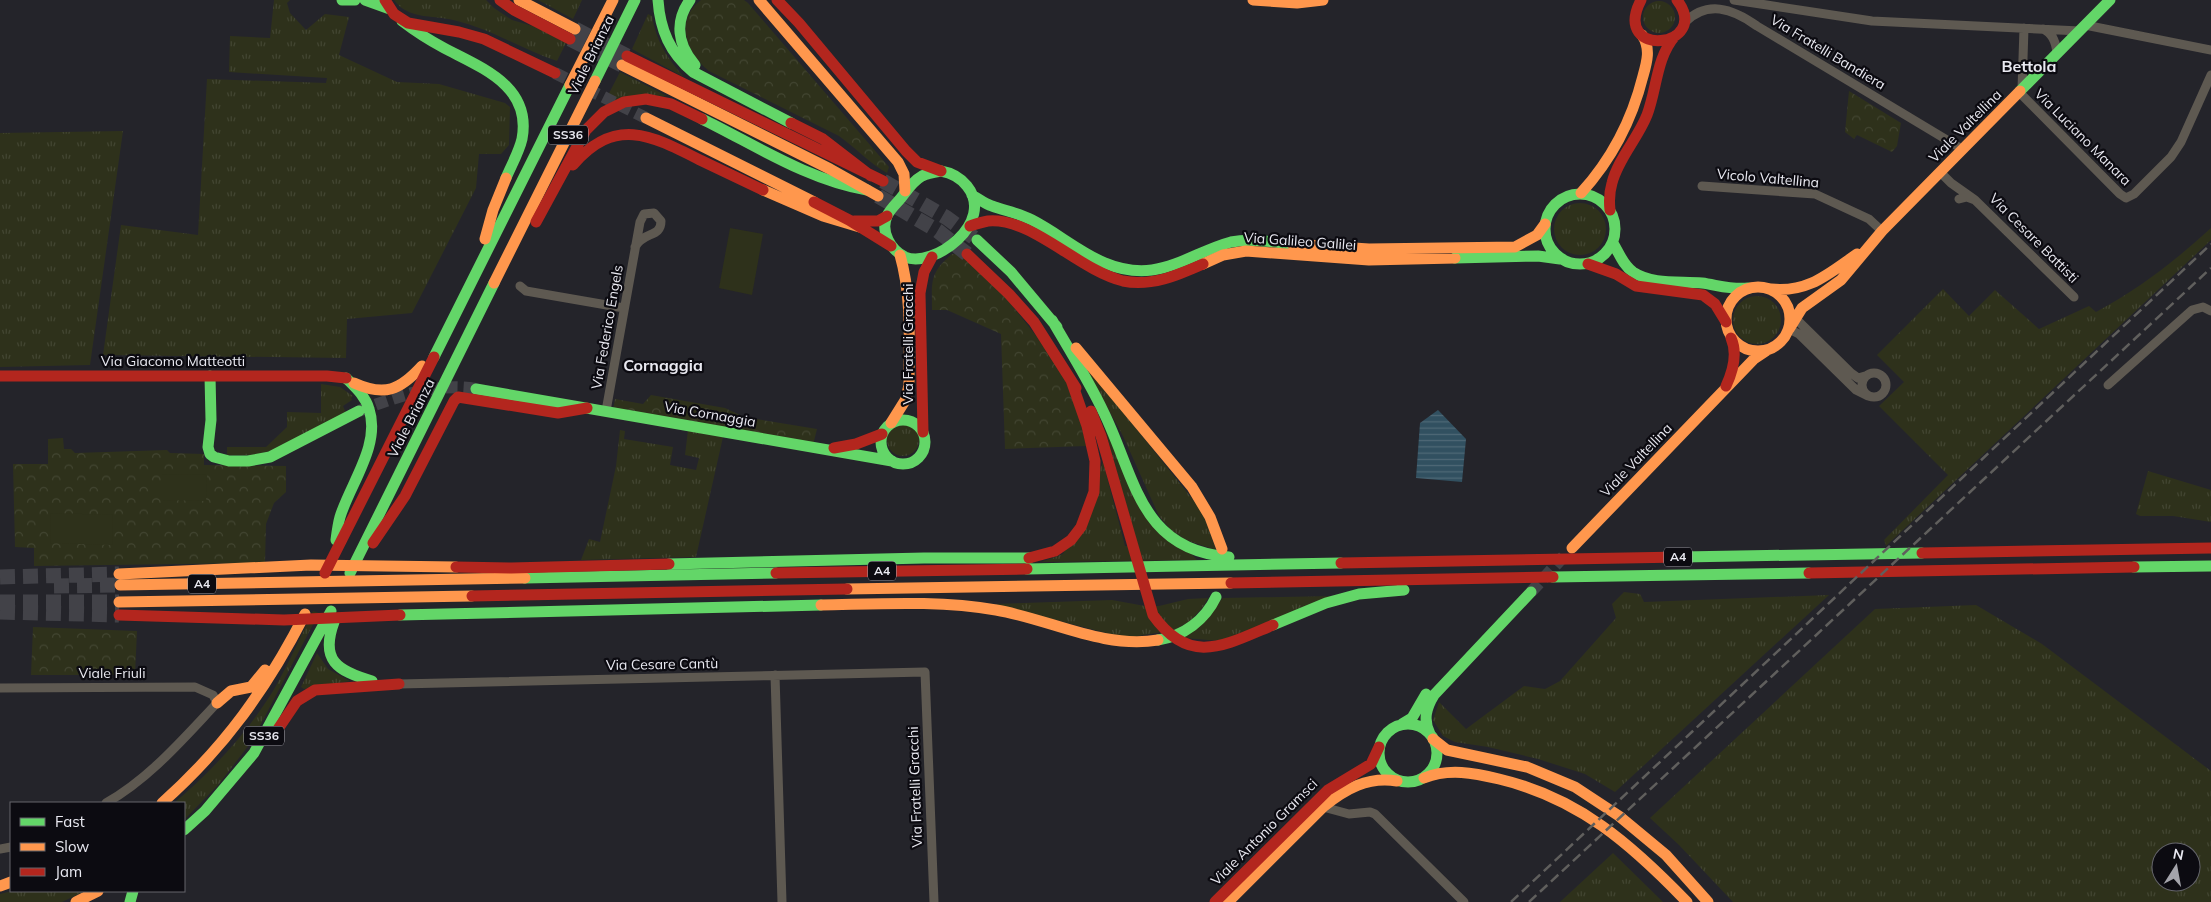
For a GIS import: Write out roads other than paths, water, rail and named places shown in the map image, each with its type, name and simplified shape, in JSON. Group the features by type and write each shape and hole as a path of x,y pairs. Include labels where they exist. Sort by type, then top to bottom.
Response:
{"main road":[{"path":"342,0 355,0"},
{"path":"365,0 388,5 402,20 430,40 485,68 507,85 517,101 523,120 522,139 496,202 486,234 480,264"},
{"path":"500,0 514,10 572,34 519,0"},
{"path":"582,61 579,50 602,0"},
{"name":"Viale Brianza","path":"163,802 203,766 225,742 256,702 298,627 613,0"},
{"name":"Viale Brianza","path":"327,627 343,602 344,584 360,558 635,0"},
{"path":"658,0 662,31 674,55 693,72 823,138 871,176"},
{"path":"690,0 680,18 681,45 692,63 717,84"},
{"path":"759,0 898,162 904,174 905,192"},
{"path":"646,118 864,228 891,246 900,255 910,260 932,257 945,249 970,226 975,213 972,195 957,176 917,162 906,151 799,23 777,0"},
{"path":"1253,0 1297,3 1323,0"},
{"path":"1641,0 1634,5 1636,25 1647,43 1647,57 1640,90 1632,114 1598,175 1581,193 1562,199 1554,206 1545,224 1545,235 1548,245 1560,259 1575,264 1588,264 1616,274 1636,286 1703,295 1715,304 1726,322 1731,338 1746,349 1766,351 1782,341 1789,329"},
{"path":"1610,210 1609,195 1612,181 1647,115 1663,55 1668,44 1682,25 1684,12 1677,0"},
{"name":"Viale Valtellina","path":"1789,329 1792,315 1808,302 1835,285 1882,231 2110,0"},
{"path":"402,20 412,24 460,32 485,39 555,73"},
{"path":"1642,35 1657,42 1666,41 1675,36"},
{"path":"878,196 624,61 883,182"},
{"path":"501,271 536,222 586,130 596,117 607,108 622,103 641,100 671,104 820,177 867,190"},
{"path":"548,200 556,192 574,163 593,144 617,134 636,134 662,141 776,196 845,224 864,228"},
{"path":"891,246 886,227 888,216 917,178 941,171"},
{"path":"1581,193 1592,196 1602,202 1610,210 1615,220 1616,232 1613,243 1603,256 1588,264"},
{"name":"Via Galileo Galilei","path":"972,195 989,205 1018,212 1052,231 1093,259 1126,271 1140,272 1175,264 1223,244 1242,240 1369,249 1515,247 1537,235 1545,224"},
{"path":"849,220 878,221 888,216"},
{"name":"Via Galileo Galilei","path":"970,226 988,220 1024,227 1064,253 1099,272 1123,281 1139,282 1168,278 1223,256 1246,251 1369,260 1538,256 1560,259"},
{"path":"977,240 1011,272 1187,481 1208,510 1219,534 1222,549"},
{"path":"1613,243 1624,264 1633,272 1656,279 1703,283 1736,290 1767,288 1782,298 1792,315"},
{"name":"Viale Valtellina","path":"1767,288 1786,291 1812,285 1866,248"},
{"path":"967,254 1010,294 1034,322 1090,409 1101,436 1150,608 1159,625 1168,635 1190,646 1202,648 1220,647 1326,603 1359,594 1435,588 1459,580"},
{"name":"Via Fratelli Gracchi","path":"891,423 906,399 909,385 909,297 907,279 900,255"},
{"name":"Via Fratelli Gracchi","path":"923,432 920,293 924,272 932,257"},
{"path":"1726,322 1727,311 1732,300 1740,292 1750,288"},
{"path":"1052,320 1097,398 1141,499 1159,529 1170,538 1203,554 1238,558 1439,552 1479,560"},
{"name":"Viale Valtellina","path":"1721,394 1729,379 1734,362 1735,348 1731,338"},
{"name":"Viale Valtellina","path":"1572,548 1756,357 1766,351"},
{"path":"346,378 374,391 392,390 413,377 434,355"},
{"name":"Via Giacomo Matteotti","path":"0,376 327,376 346,378"},
{"path":"210,376 209,452 217,459 263,459 278,454 359,412"},
{"path":"332,558 340,517 362,469 371,426 370,412 366,401 357,388 346,378"},
{"name":"A4","path":"1071,380 1087,426 1095,461 1094,492 1081,527 1070,540 1054,551 1027,559 924,558 511,568 311,565 120,580 1876,555 2211,548"},
{"name":"Via Cornaggia","path":"476,389 892,461"},
{"path":"360,558 400,503 456,399 465,397 558,413 587,408"},
{"path":"900,419 910,420 918,425 923,432 926,444 920,457 907,464 892,461 882,449 882,434 891,423 900,419"},
{"name":"Via Cornaggia","path":"827,450 856,444 882,434"},
{"name":"A4","path":"119,602 2211,566"},
{"path":"1424,778 1432,771 1437,758 1437,750 1426,725 1425,715 1434,695 1528,592 1445,670 1429,690 1412,718 1386,733 1379,747 1378,757 1381,766 1387,775 1397,781 1411,783 1443,772 1468,773 1520,784 1562,800 1585,812 1617,834 1654,867 1687,902"},
{"path":"119,615 284,620 481,612 942,603 994,609 1109,640 1143,643 1175,636 1188,629 1204,617 1216,597"},
{"path":"217,703 227,693 249,688 253,685 298,627"},
{"path":"327,627 328,652 338,668 343,672 399,684"},
{"name":"SS36","path":"185,829 205,811 254,753 327,627"},
{"path":"254,753 267,747 298,701 306,694 315,690 337,687 399,684"},
{"path":"1401,725 1416,725 1447,750 1527,767 1575,787 1619,816 1666,855 1708,902"},
{"name":"Viale Antonio Gramsci","path":"1215,902 1328,790 1370,764 1379,747"},
{"name":"Viale Antonio Gramsci","path":"1228,902 1323,807 1344,791 1360,784 1384,779 1397,781"},
{"path":"78,901 96,892"},
{"path":"78,901 94,902"}],"street":[{"path":"1734,0 1872,21 2024,28 2083,28 2211,50"},
{"name":"Via Fratelli Bandiera","path":"1682,25 1689,16 1702,6 1713,3 1728,5 1757,26 1962,149"},
{"path":"2021,90 2024,28"},
{"path":"2041,28 2051,35 2057,53"},
{"name":"Via Luciano Manara","path":"2021,90 2120,194 2126,198 2134,194 2171,157 2181,142 2211,75"},
{"name":"Via Cesare Battisti","path":"1940,172 1951,183 1975,200 2074,297"},
{"name":"Vicolo Valtellina","path":"1702,186 1816,194 1870,219 1882,231"},
{"name":"Via Cesare Battisti","path":"1959,199 1968,197 1975,200"},
{"name":"Via Federico Engels","path":"606,411 636,247"},
{"path":"520,286 526,291 624,308"},
{"path":"2108,385 2192,310 2202,307 2211,311"},
{"path":"1789,329 1799,334 1856,390 1868,396 1880,395 1886,384 1880,374 1872,373 1858,378 1792,315"},
{"path":"1865,376 1861,386 1868,396"},
{"name":"Via Cesare Cantù","path":"399,684 925,672"},
{"name":"Via Fratelli Gracchi","path":"925,672 934,902"},
{"path":"775,675 782,902"},
{"name":"Viale Friuli","path":"0,688 195,687 213,695 217,703"},
{"path":"108,802 120,795 169,754 217,703"},
{"path":"1323,807 1349,814 1373,813 1464,902"}],"water":[{"path":"1438,410 1466,439 1462,482 1416,478 1420,423"}],"tunnel":[{"path":"575,29 627,56"},
{"path":"570,39 622,65"},
{"path":"555,73 646,118"},
{"path":"883,181 947,218 977,240"},
{"path":"878,196 938,231 967,254"},
{"path":"359,411 402,396 431,389 461,387 476,389"},
{"path":"1531,592 1565,555"},
{"path":"0,577 119,574"},
{"path":"54,586 120,585"},
{"path":"0,602 119,602"},
{"path":"0,612 119,615"}],"railway":[{"path":"1511,902 2211,244"},
{"path":"1529,902 2211,268"}],"district":[{"name":"Bettola","path":"2029,66"},
{"name":"Cornaggia","path":"663,365"}]}
